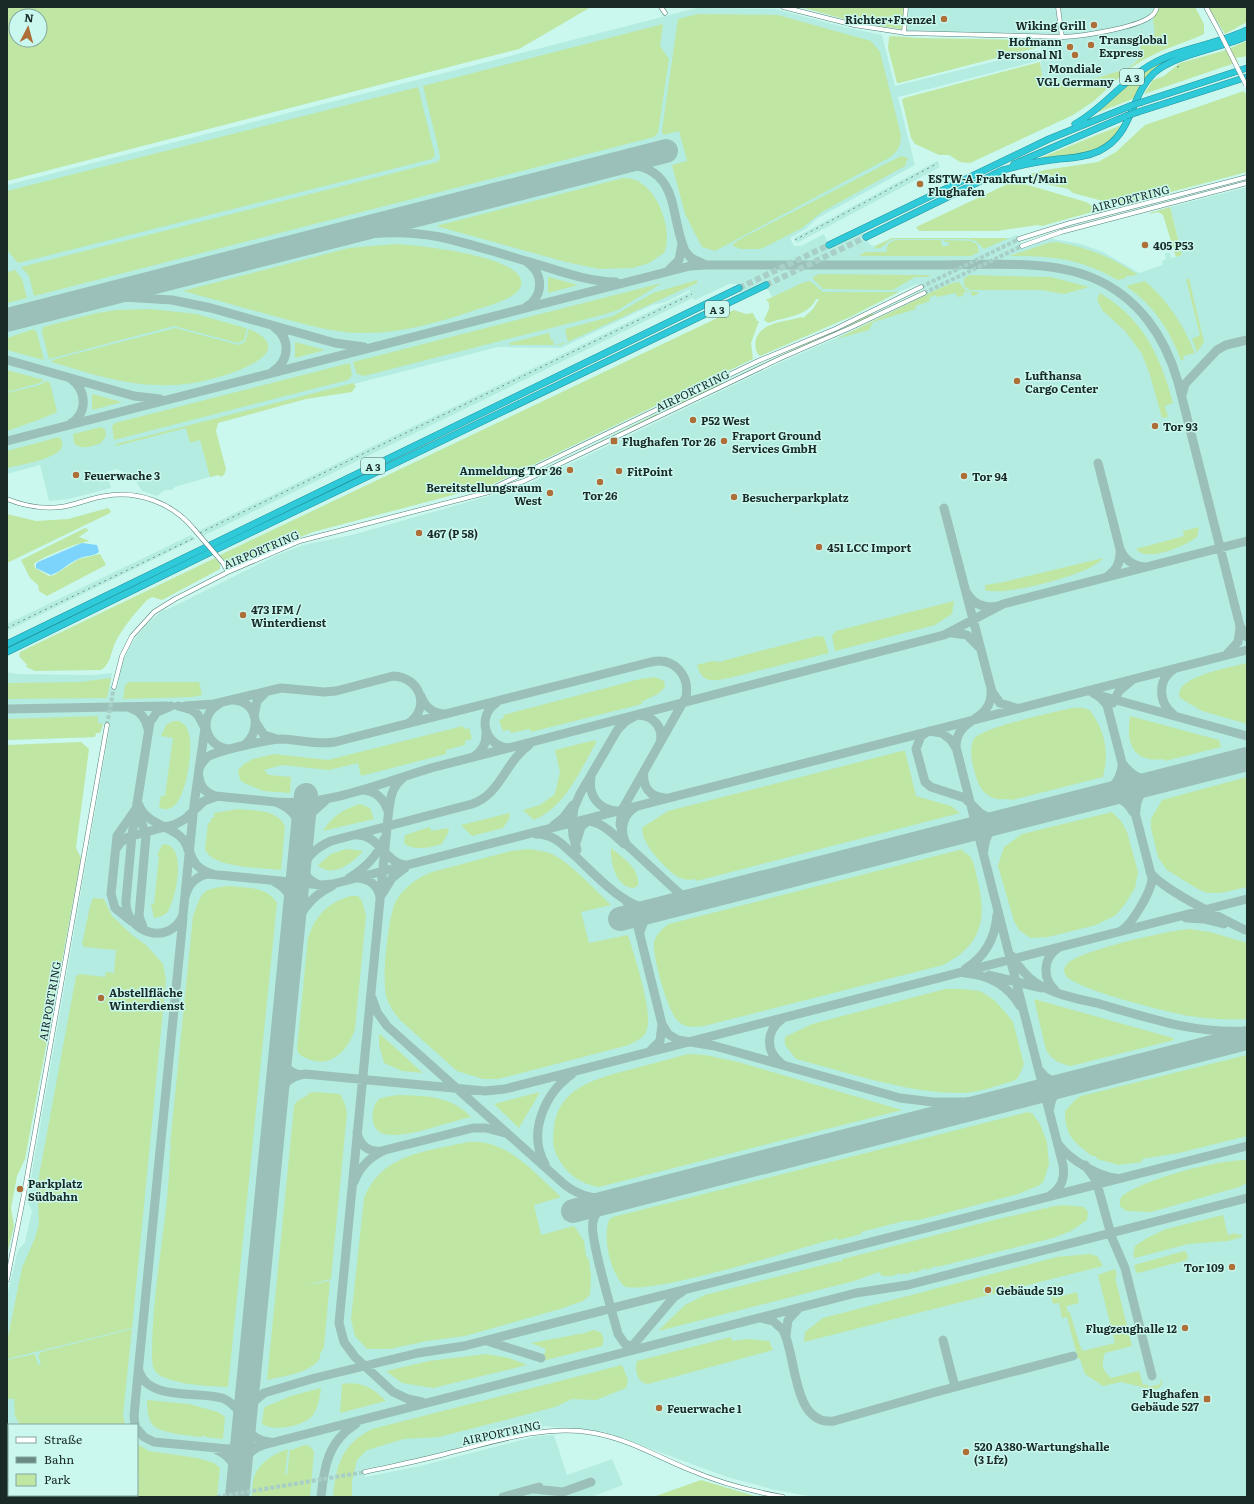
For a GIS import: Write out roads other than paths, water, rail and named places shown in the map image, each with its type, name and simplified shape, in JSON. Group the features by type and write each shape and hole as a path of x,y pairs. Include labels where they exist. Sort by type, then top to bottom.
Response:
{"highway":[{"name":"A 3","path":"1049,139 1086,117 1128,80 1152,64 1179,52 1227,38 1247,30"},
{"path":"1000,171 1037,162 1084,156 1107,146 1125,127 1143,86 1154,74 1170,63 1234,42 1247,36"},
{"name":"A 3","path":"829,245 1049,139 1130,106 1247,68"},
{"path":"866,237 1062,142 1126,116 1247,77"},
{"name":"A 3","path":"7,652 223,546 766,285"},
{"name":"A 3","path":"7,644 739,288"}],"street":[{"path":"783,7 854,25 905,33 1062,37 1081,36 1139,22 1150,17 1157,7"},
{"path":"905,33 906,7"},
{"path":"1058,7 1062,37"},
{"path":"1206,7 1247,86"},
{"path":"661,8 665,13"},
{"name":"AIRPORTRING","path":"1019,239 1070,223 1247,177"},
{"name":"AIRPORTRING","path":"1022,246 1061,232 1247,183"},
{"name":"AIRPORTRING","path":"466,498 509,482 758,361 835,329 921,287"},
{"name":"AIRPORTRING","path":"114,687 124,651 132,636 144,622 164,606 228,572 307,539 512,486 781,358 850,328 924,293"},
{"path":"7,499 29,506 52,507 68,506 106,496 136,496 163,504 183,518 193,528 223,563 228,572"},
{"name":"AIRPORTRING","path":"7,1280 26,1188 107,725"},
{"name":"AIRPORTRING","path":"365,1472 525,1435 560,1430 594,1433 624,1441 707,1477 741,1488 783,1497"}],"water":[{"path":"82,543 97,545 99,552 74,561 51,575 36,568 36,564 38,562"}],"tunnel":[{"path":"766,285 866,237"},
{"path":"921,287 1019,239"},
{"path":"739,288 829,245"},
{"path":"924,293 1022,246"},
{"path":"107,725 114,687"},
{"path":"217,1497 365,1472"}],"railway":[{"path":"1177,67 1181,66"},
{"path":"795,240 938,163"},
{"path":"200,533 692,294"},
{"path":"7,628 194,538"}],"place":[{"name":"Richter+Frenzel","path":"944,19"},
{"name":"Wiking Grill","path":"1094,25"},
{"name":"Transglobal Express","path":"1091,45"},
{"name":"Hofmann Personal Nl","path":"1070,47"},
{"name":"Mondiale VGL Germany","path":"1075,55"},
{"name":"ESTW-A Frankfurt/Main Flughafen","path":"920,184"},
{"name":"405 P53","path":"1145,245"},
{"name":"Lufthansa Cargo Center","path":"1017,381"},
{"name":"P52 West","path":"693,420"},
{"name":"Tor 93","path":"1155,426"},
{"name":"Flughafen Tor 26","path":"614,441"},
{"name":"Fraport Ground Services GmbH","path":"724,441"},
{"name":"Anmeldung Tor 26","path":"570,470"},
{"name":"FitPoint","path":"619,471"},
{"name":"Feuerwache 3","path":"76,475"},
{"name":"Tor 94","path":"964,476"},
{"name":"Tor 26","path":"600,482"},
{"name":"Bereitstellungsraum West","path":"550,493"},
{"name":"Besucherparkplatz","path":"734,497"},
{"name":"467 (P 58)","path":"419,533"},
{"name":"451 LCC Import","path":"819,547"},
{"name":"473 IFM / Winterdienst","path":"243,615"},
{"name":"Abstellfläche Winterdienst","path":"101,998"},
{"name":"Parkplatz Südbahn","path":"20,1189"},
{"name":"Tor 109","path":"1232,1267"},
{"name":"Gebäude 519","path":"988,1290"},
{"name":"Flugzeughalle 12","path":"1185,1328"},
{"name":"Flughafen Gebäude 527","path":"1207,1399"},
{"name":"Feuerwache 1","path":"659,1408"},
{"name":"520 A380-Wartungshalle (3 Lfz)","path":"966,1452"}]}
